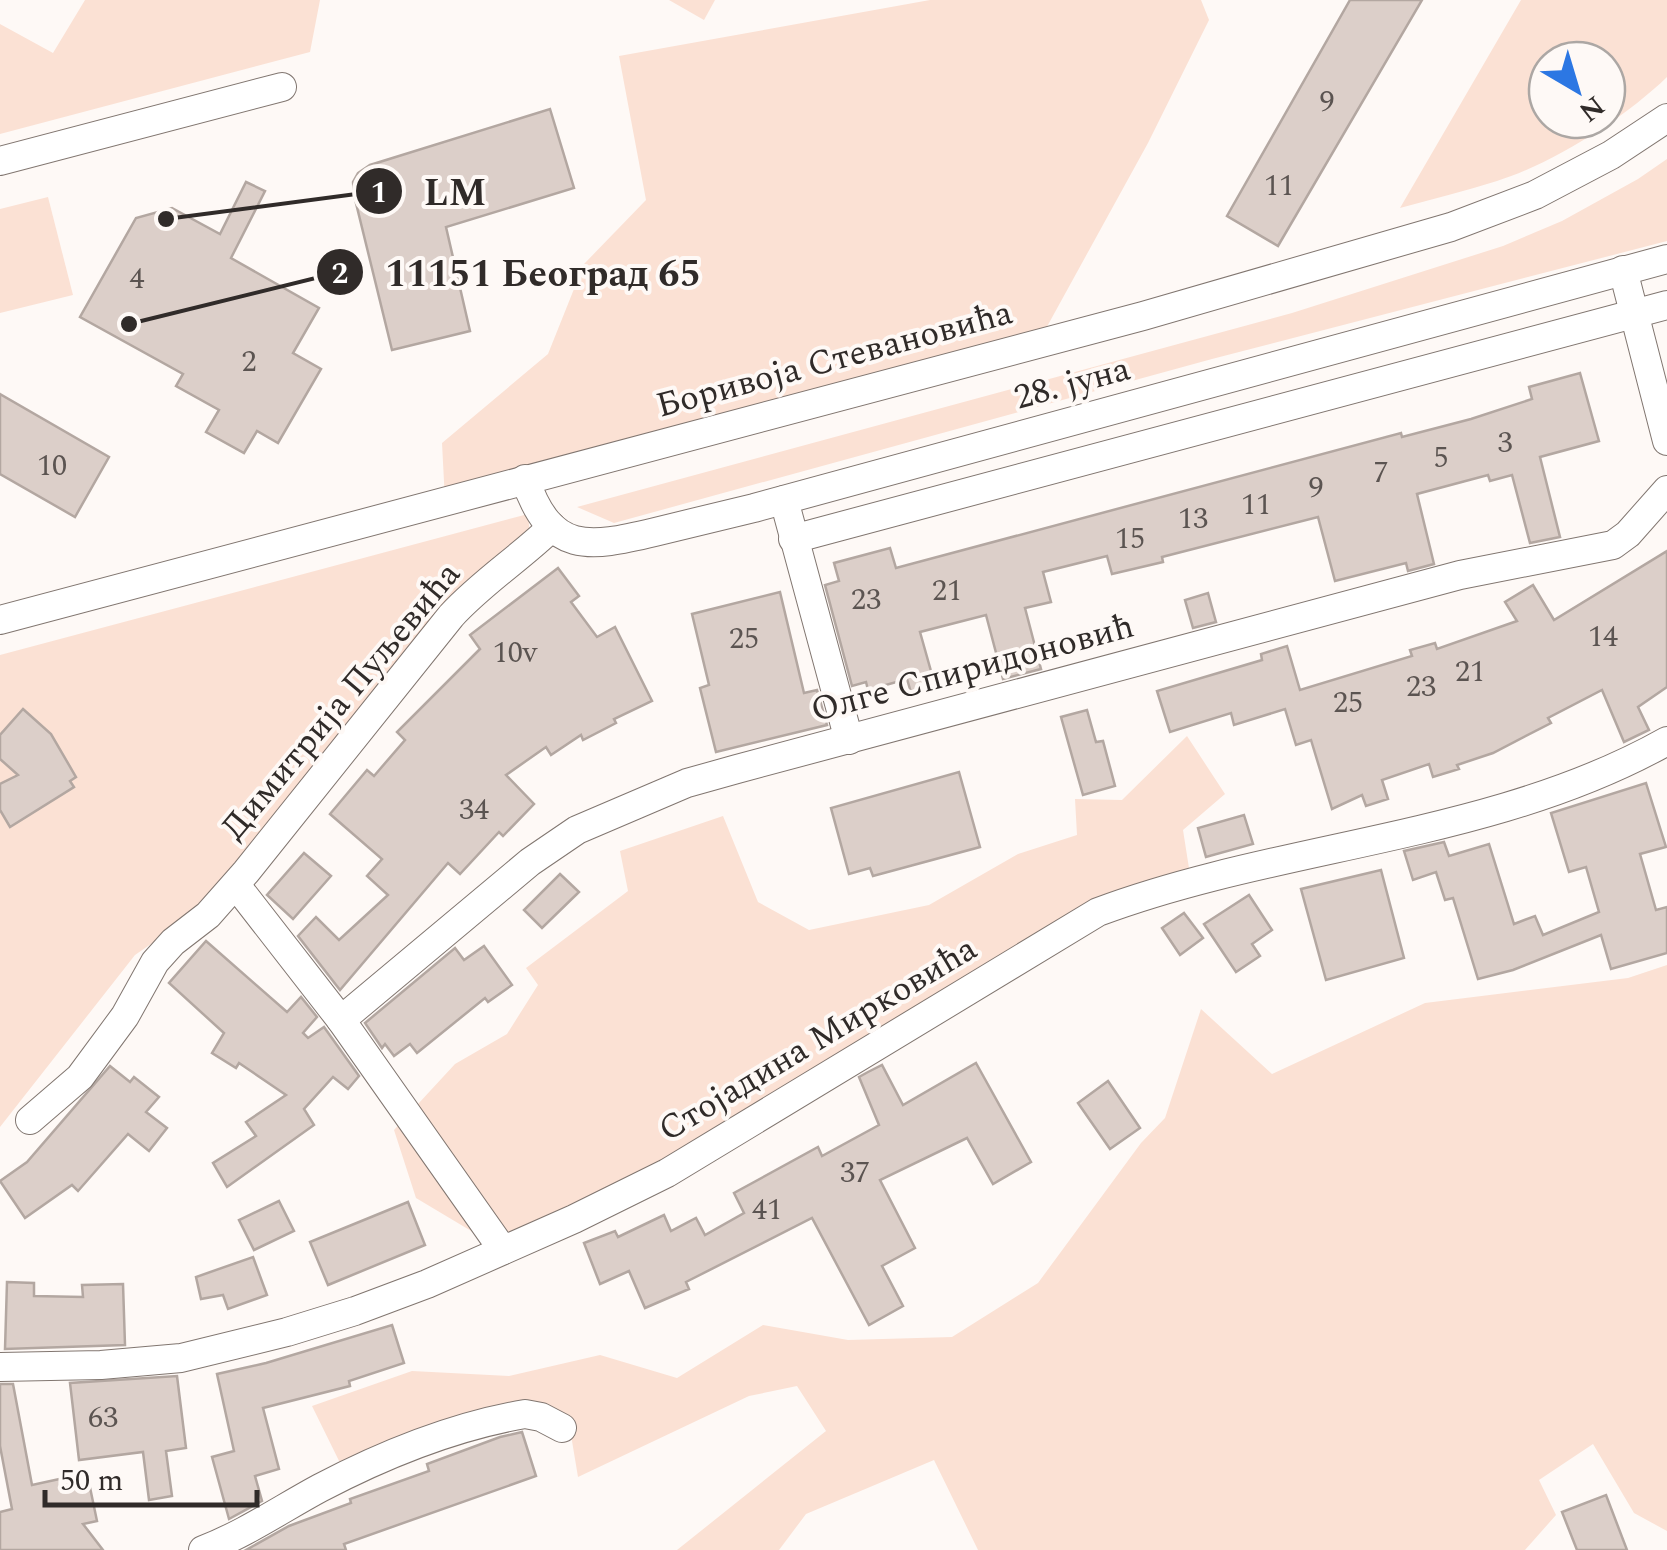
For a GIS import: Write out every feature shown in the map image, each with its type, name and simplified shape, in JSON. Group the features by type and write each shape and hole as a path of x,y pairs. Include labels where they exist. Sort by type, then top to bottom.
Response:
{"street":[{"path":"0,161 282,87"},
{"name":"Боривоја Стевановића","path":"0,620 1143,316 1451,227 1535,195 1611,155 1667,118"},
{"name":"28. јуна","path":"552,527 565,537 599,545 784,500 1667,260"},
{"path":"1623,270 1667,441"},
{"path":"793,539 1667,304"},
{"path":"525,479 537,510 552,527"},
{"name":"Олге Спиридоновић","path":"341,1020 530,862 577,830 688,783 1460,575 1613,544 1628,534 1667,490"},
{"path":"784,500 849,740"},
{"name":"Димитрија Пуљевића","path":"30,1120 64,1094 92,1062 125,1016 154,962 236,885 451,616 478,586 532,547 552,527"},
{"name":"Стојадина Мирковића","path":"0,1367 101,1365 181,1358 355,1312 503,1250 667,1174 1098,912 1156,890 1478,813 1618,768 1667,740"},
{"name":"Димитрија Пуљевића","path":"236,885 341,1020 503,1250"},
{"path":"204,1550 358,1468 420,1445 525,1414 562,1428"}],"shaded area":[{"path":"85,0 320,0 310,52 0,134 0,24 53,53"},
{"path":"669,0 715,0 704,20"},
{"path":"930,0 1201,0 1209,20 1148,143 1038,343 445,501 442,443 548,354 584,264 646,200 619,56"},
{"path":"1521,0 1667,0 1667,77 1627,111 1627,40 1527,40 1527,140 1583,140 1541,163 1485,185 1400,208"},
{"path":"1667,159 1667,241 1212,359 614,523 577,507 1292,313 1503,246 1562,221"},
{"path":"48,197 73,295 0,313 0,209"},
{"path":"528,514 531,547 503,566 236,885 135,955 0,1127 0,655"},
{"path":"1187,736 1225,794 1183,830 1191,881 1098,912 503,1250 416,1198 394,1130 455,1064 507,1034 538,985 526,968 628,891 620,851 723,816 758,902 809,930 929,905 1018,854 1077,835 1075,799 1122,800"},
{"path":"1667,965 1667,1531 1634,1513 1593,1444 1539,1480 1556,1515 1525,1550 978,1550 934,1460 806,1514 779,1550 677,1550 826,1431 797,1386 749,1396 578,1477 568,1417 343,1469 312,1406 412,1371 509,1376 600,1355 677,1378 763,1325 848,1340 952,1337 1038,1283 1141,1143 1165,1118 1201,1009 1272,1074 1425,1003 1628,978"}],"building":[{"path":"1350,0 1422,0 1278,246 1227,216"},
{"path":"550,109 574,188 446,227 470,331 392,350 354,195 353,182 358,173 370,165"},
{"path":"246,182 265,191 231,258 319,308 293,353 321,369 278,443 257,431 244,453 206,432 219,410 176,386 183,374 80,317 136,218 172,208 220,234"},
{"path":"1580,373 1599,441 1540,457 1560,537 1530,543 1512,475 1490,481 1488,475 1417,494 1434,564 1408,571 1406,563 1335,581 1318,517 1162,557 1163,562 1112,574 1107,556 1043,572 1051,602 1025,608 1041,669 1003,679 986,615 920,632 936,689 912,696 907,679 868,690 866,682 852,686 825,585 839,581 834,563 890,548 896,568 1401,433 1402,437 1471,419 1532,399 1529,387"},
{"path":"0,394 109,457 75,517 0,474"},
{"path":"1667,551 1667,687 1638,707 1649,730 1624,742 1602,690 1548,718 1551,723 1493,753 1457,765 1459,769 1433,777 1429,764 1382,780 1388,799 1366,806 1362,795 1332,809 1311,740 1296,745 1285,709 1234,725 1231,713 1170,732 1157,691 1262,660 1261,654 1287,646 1300,690 1412,656 1410,650 1435,643 1437,649 1517,621 1505,602 1533,585 1554,620"},
{"path":"558,568 579,596 571,602 597,637 615,627 652,701 614,719 616,723 583,740 581,735 551,755 546,747 506,775 534,804 503,836 499,832 460,874 448,863 340,990 298,936 316,917 339,940 388,895 367,876 382,859 330,814 367,770 374,776 405,740 397,732 480,649 470,635"},
{"path":"780,592 804,693 817,690 827,725 716,752 700,688 709,685 692,614"},
{"path":"1208,593 1216,622 1193,628 1185,600"},
{"path":"23,709 51,734 76,777 70,781 74,787 10,827 0,810 0,784 18,775 0,759 0,735"},
{"path":"1087,710 1096,742 1103,741 1115,786 1083,795 1061,717"},
{"path":"959,772 980,847 873,876 870,868 849,874 831,808"},
{"path":"1646,783 1666,847 1640,854 1656,910 1667,907 1667,953 1611,969 1601,935 1513,970 1478,979 1453,898 1445,900 1436,872 1413,880 1404,851 1444,842 1449,856 1489,844 1514,924 1535,916 1543,935 1599,912 1586,867 1569,872 1551,813"},
{"path":"1244,815 1253,844 1206,857 1198,828"},
{"path":"304,853 331,876 293,919 267,895"},
{"path":"1381,870 1404,958 1326,980 1301,889"},
{"path":"560,874 579,892 542,928 524,910"},
{"path":"1249,895 1272,930 1252,944 1260,956 1236,972 1204,924"},
{"path":"1184,913 1203,938 1180,955 1162,928"},
{"path":"206,941 287,1012 301,997 317,1017 303,1033 308,1038 324,1027 359,1076 348,1089 333,1077 304,1109 314,1125 227,1187 213,1163 256,1136 246,1122 286,1095 239,1063 236,1068 212,1053 224,1033 169,983"},
{"path":"484,946 512,985 488,1002 485,998 417,1053 410,1044 394,1056 385,1044 382,1048 365,1023 455,948 464,960"},
{"path":"976,1063 1031,1162 993,1184 967,1138 880,1180 915,1248 882,1266 903,1306 869,1325 812,1218 686,1282 689,1289 645,1308 629,1271 600,1284 584,1243 615,1231 618,1237 664,1215 671,1231 696,1218 705,1235 744,1213 734,1193 818,1147 822,1156 879,1125 859,1077 882,1065 903,1105"},
{"path":"110,1066 130,1082 134,1077 159,1097 146,1112 167,1128 149,1151 128,1134 78,1191 72,1185 25,1218 0,1181 27,1162"},
{"path":"1108,1081 1140,1128 1110,1149 1078,1103"},
{"path":"279,1201 294,1231 254,1250 239,1220"},
{"path":"408,1202 425,1245 328,1285 310,1242"},
{"path":"253,1257 267,1295 228,1309 223,1295 201,1299 196,1277"},
{"path":"7,1282 34,1283 34,1296 83,1297 82,1285 123,1284 125,1345 5,1349"},
{"path":"392,1325 404,1363 349,1381 350,1386 263,1408 279,1469 255,1476 262,1501 229,1519 212,1457 234,1451 217,1374"},
{"path":"177,1376 186,1448 166,1451 172,1496 149,1500 143,1452 79,1460 70,1383"},
{"path":"0,1384 13,1384 32,1485 87,1473 97,1521 83,1524 103,1550 0,1550 0,1512 12,1509 0,1446"},
{"path":"522,1432 536,1476 344,1544 346,1550 246,1550 289,1526 351,1503 350,1499 429,1471 427,1464"},
{"path":"1606,1495 1627,1550 1577,1550 1562,1512"}],"place":[{"name":"LM","path":"166,219"},
{"name":"11151 Београд 65","path":"129,324"}]}
